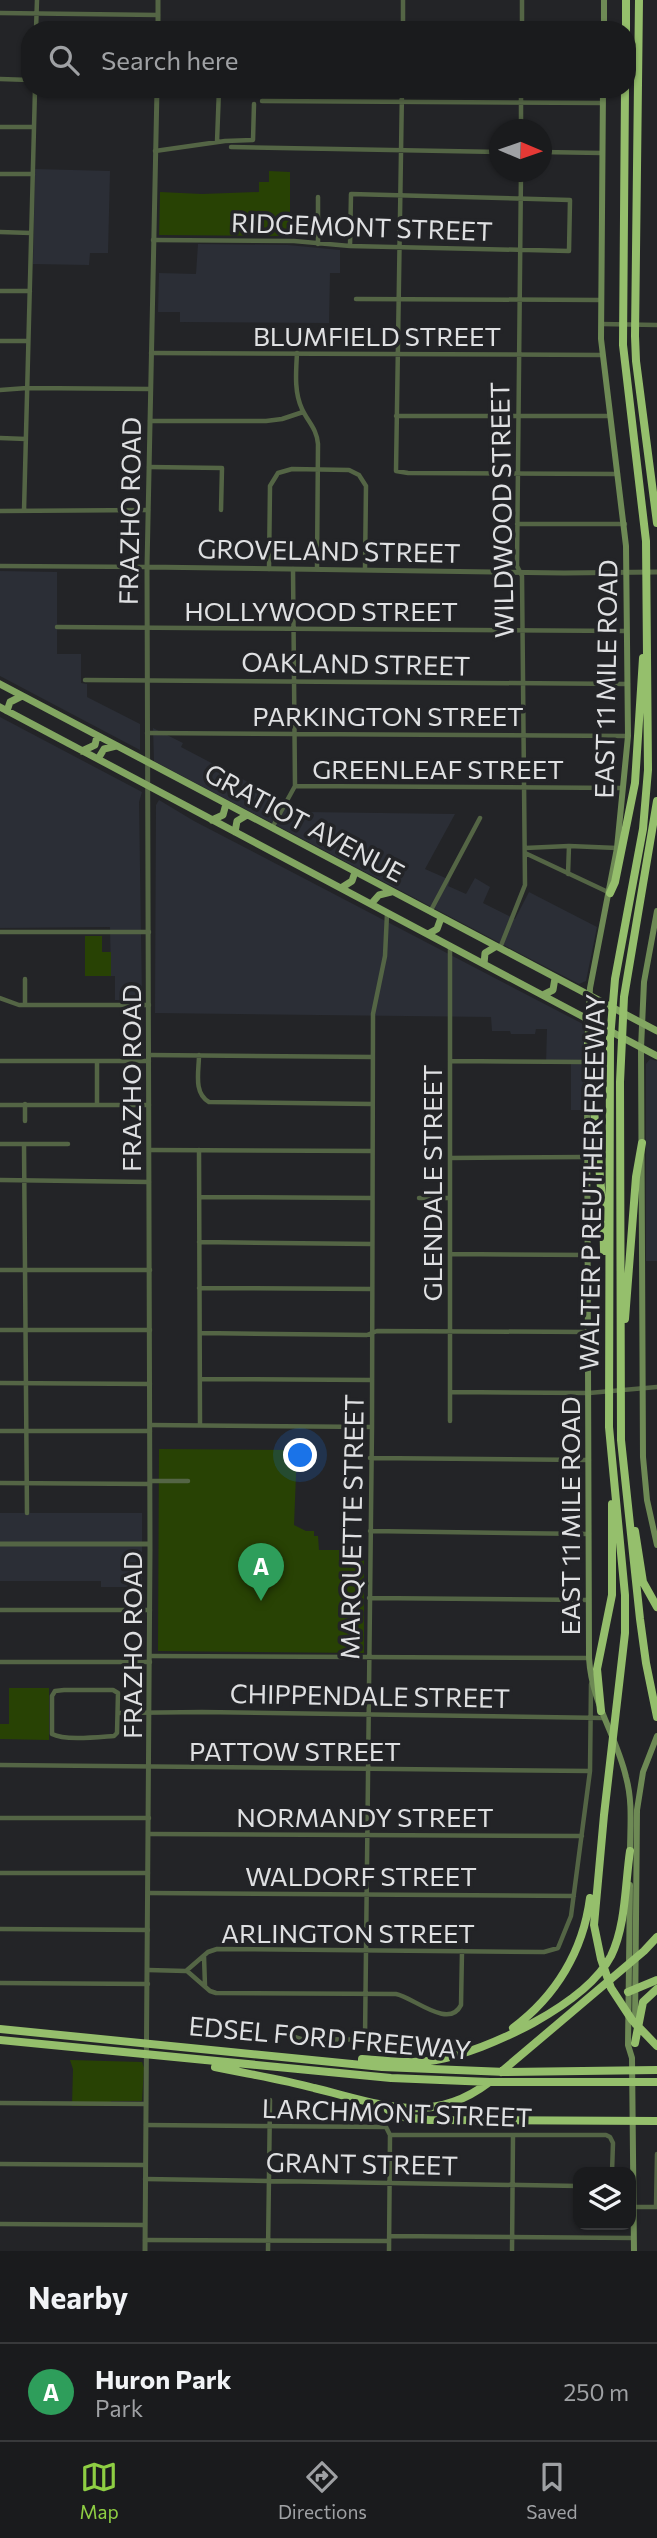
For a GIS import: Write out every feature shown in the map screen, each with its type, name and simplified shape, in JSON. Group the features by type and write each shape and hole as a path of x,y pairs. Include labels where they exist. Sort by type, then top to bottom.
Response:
{"highway":[{"path":"626,0 626,21"},
{"path":"639,0 635,336 657,523"},
{"name":"WALTER P REUTHER FREEWAY","path":"604,1815 625,1633 625,1595 608,1414 610,1039 615,979 646,799 645,529 623,345 625,98"},
{"path":"610,894 619,866 635,783 643,654 643,599 647,583"},
{"name":"WALTER P REUTHER FREEWAY","path":"657,801 623,1004 620,1053 620,1412 625,1487 646,1663 657,1717"},
{"path":"588,1044 603,1210 608,1307"},
{"path":"620,1412 625,1380 632,1221 642,1143"},
{"path":"604,1717 597,1670 612,1594 613,1483"},
{"path":"625,1487 634,1521 643,1582 657,1607"},
{"path":"604,1815 594,1905 594,1925 600,1959 611,1988 623,2008 657,2046"},
{"path":"487,2044 529,2016 553,1990 571,1963 588,1914 599,1832 604,1815"},
{"path":"315,2059 423,2061 453,2056 530,2024 559,2006 592,1981 606,1963 619,1933 630,1851"},
{"path":"183,2060 304,2085 401,2109 443,2105 472,2093 514,2061 657,1937"},
{"path":"632,1991 657,1980"},
{"path":"635,2043 643,2002 657,1989"},
{"name":"EDSEL FORD FREEWAY","path":"0,2029 382,2067 463,2071 657,2070"},
{"name":"EDSEL FORD FREEWAY","path":"0,2040 183,2060 428,2081 657,2082"},
{"path":"369,2102 403,2117 429,2120 657,2120"}],"main road":[{"path":"604,0 604,21"},
{"name":"EAST 11 MILE ROAD","path":"603,98 600,324 625,524 628,736 617,848 590,996 587,1062 592,1393 589,1460 589,1658 591,1684 625,1771 630,1804 629,1978 635,2043 631,2095 632,2167"},
{"name":"GRATIOT AVENUE","path":"0,684 642,1023"},
{"path":"4,709 10,702 23,696"},
{"name":"GRATIOT AVENUE","path":"4,709 642,1048"},
{"path":"82,751 95,745 97,736"},
{"path":"98,759 104,749 116,746"},
{"path":"212,820 223,815 226,804"},
{"path":"235,832 237,821 247,816"},
{"path":"341,888 352,881 355,872"},
{"path":"371,904 379,895 392,892"},
{"path":"657,911 644,982 642,1023 644,1478 657,1545"},
{"path":"428,934 437,929 441,918"},
{"path":"484,964 485,953 497,948"},
{"path":"543,995 553,990 555,978"},
{"path":"642,1023 657,1031"},
{"path":"642,1048 657,1056"},
{"name":"EAST 11 MILE ROAD","path":"632,2058 628,2045 636,1971 637,1810 643,1772 657,1736"},
{"path":"625,1771 634,1776 643,1772"},
{"name":"EAST 11 MILE ROAD","path":"634,2230 634,2251"}],"street":[{"path":"37,0 37,21"},
{"path":"158,0 158,21"},
{"path":"403,0 403,21"},
{"path":"522,0 522,21"},
{"path":"0,13 158,15"},
{"path":"0,79 21,79"},
{"path":"24,511 35,98"},
{"name":"FRAZHO ROAD","path":"145,2251 150,1659 146,568 157,98"},
{"path":"217,142 219,98"},
{"path":"401,98 396,471 619,474"},
{"path":"521,98 521,119"},
{"path":"262,101 603,103"},
{"path":"155,151 253,140 254,104"},
{"path":"0,127 34,127"},
{"path":"232,148 489,152"},
{"path":"552,152 602,153"},
{"path":"0,174 33,174"},
{"name":"WILDWOOD STREET","path":"497,948 523,893 525,851 522,575 517,566 521,182"},
{"path":"350,246 351,194 520,200"},
{"path":"318,197 318,244"},
{"name":"RIDGEMONT STREET","path":"153,240 294,241 400,248 569,251 570,200 520,200"},
{"path":"0,233 31,233"},
{"path":"0,291 30,291"},
{"path":"356,299 601,300"},
{"path":"600,324 657,325"},
{"path":"0,341 28,341"},
{"name":"BLUMFIELD STREET","path":"151,353 603,355"},
{"path":"297,354 296,384 303,412 317,435 317,569"},
{"path":"0,390 150,389"},
{"path":"150,421 257,422 282,419 303,412"},
{"path":"396,416 610,416"},
{"path":"0,438 26,439"},
{"path":"149,467 222,468 222,510"},
{"path":"269,569 270,486 273,479 287,469 353,471 361,477 366,486 365,569"},
{"path":"0,511 148,510"},
{"path":"517,524 625,524"},
{"name":"GROVELAND STREET","path":"0,566 657,572"},
{"path":"272,828 295,786 293,569"},
{"name":"HOLLYWOOD STREET","path":"57,627 627,631"},
{"name":"OAKLAND STREET","path":"85,680 628,684"},
{"name":"PARKINGTON STREET","path":"147,733 628,736"},
{"name":"GREENLEAF STREET","path":"295,786 624,788"},
{"path":"430,912 480,818"},
{"path":"568,874 569,846"},
{"path":"525,851 569,846 617,848"},
{"path":"525,851 610,894"},
{"name":"MARQUETTE STREET","path":"365,2039 372,1427 373,1015 385,956 387,913"},
{"path":"0,932 149,932"},
{"name":"GLENDALE STREET","path":"450,946 450,1421"},
{"path":"25,979 25,1005"},
{"path":"0,998 13,1004 25,1005 149,1005"},
{"path":"199,1055 199,1090 201,1096 209,1102 373,1104"},
{"path":"0,1061 97,1061 199,1055 373,1057"},
{"path":"97,1061 97,1104"},
{"path":"450,1061 587,1062"},
{"path":"25,1104 25,1121"},
{"path":"0,1105 149,1105"},
{"path":"0,1144 68,1144"},
{"path":"24,1144 27,1513"},
{"path":"149,1150 372,1151"},
{"path":"199,1150 200,1425"},
{"path":"450,1158 587,1157"},
{"path":"0,1180 149,1182"},
{"path":"199,1197 372,1198"},
{"path":"419,1198 450,1198"},
{"path":"199,1242 372,1244"},
{"path":"450,1254 589,1255"},
{"path":"0,1270 150,1270"},
{"path":"200,1288 372,1289"},
{"path":"0,1330 150,1330"},
{"path":"200,1334 589,1332"},
{"path":"200,1379 372,1380"},
{"path":"0,1384 150,1384"},
{"path":"450,1392 592,1393 657,1387"},
{"path":"0,1431 200,1425 372,1427"},
{"path":"370,1458 589,1460"},
{"path":"0,1483 188,1481"},
{"path":"370,1531 589,1534"},
{"path":"0,1544 150,1544"},
{"path":"369,1598 589,1600"},
{"path":"0,1610 150,1610"},
{"path":"0,1662 369,1657 589,1658"},
{"path":"574,1896 590,1771 591,1684"},
{"path":"113,1690 118,1693 119,1713 119,1730 114,1736 57,1737 51,1731 51,1696 55,1691 113,1690"},
{"name":"CHIPPENDALE STREET","path":"119,1713 604,1717"},
{"name":"PATTOW STREET","path":"0,1765 590,1771"},
{"path":"0,1818 149,1818"},
{"name":"NORMANDY STREET","path":"149,1833 582,1836"},
{"path":"0,1873 148,1873"},
{"name":"WALDORF STREET","path":"148,1893 574,1896"},
{"name":"ARLINGTON STREET","path":"186,1970 204,1955 217,1949 556,1950 568,1928 574,1896"},
{"path":"0,1929 148,1930"},
{"path":"148,1970 186,1970 216,1993 399,1995 412,1999 430,2012 455,2013 461,2005 462,1951"},
{"path":"204,1955 205,1986"},
{"path":"0,1983 148,1984"},
{"path":"276,2031 300,2039 404,2040"},
{"path":"268,2251 270,2100"},
{"path":"0,2103 146,2104"},
{"name":"LARCHMONT STREET","path":"146,2125 386,2127 390,2135 608,2136 613,2143 612,2167"},
{"path":"389,2251 390,2135"},
{"path":"512,2251 513,2135"},
{"path":"636,2207 656,2207 657,2154"},
{"path":"0,2164 145,2165"},
{"name":"GRANT STREET","path":"145,2179 573,2186"},
{"path":"0,2224 145,2225"},
{"path":"145,2239 512,2236 634,2238"}],"shaded area":[{"path":"35,169 110,171 108,253 90,253 89,265 33,264"},
{"path":"198,244 288,245 340,250 340,273 330,273 329,323 180,322 180,312 158,312 159,273 196,274"},
{"path":"0,571 57,572 57,654 81,654 81,683 87,684 87,697 140,724 140,750 0,676"},
{"path":"0,717 142,792 139,802 142,1001 115,1000 115,976 111,976 110,927 0,928"},
{"path":"153,728 183,743 181,747 305,812 455,814 425,869 450,880 448,886 466,894 475,878 490,887 483,903 515,919 529,892 597,927 586,981 579,984 154,761"},
{"path":"159,800 194,821 581,1023 584,1026 585,1110 571,1110 571,1064 546,1064 547,1029 536,1029 535,1034 492,1031 491,1017 155,1013 156,805"},
{"path":"650,1059 657,1061 657,1261 646,1261 646,1064"},
{"path":"0,1513 142,1513 142,1587 101,1587 101,1581 0,1581"}],"green space":[{"path":"269,171 290,172 290,236 159,235 160,192 259,192 259,182 269,182"},
{"path":"85,936 102,936 102,952 111,952 111,976 85,976"},
{"path":"159,1449 297,1450 294,1525 306,1531 314,1531 314,1536 318,1536 319,1550 364,1550 364,1653 158,1651"},
{"path":"9,1688 49,1688 49,1740 0,1739 0,1724 9,1724"},
{"path":"70,2060 142,2062 142,2101 111,2101 109,2106 72,2106 73,2069"}],"place":[{"name":"Huron Park","path":"261,1601"}]}
